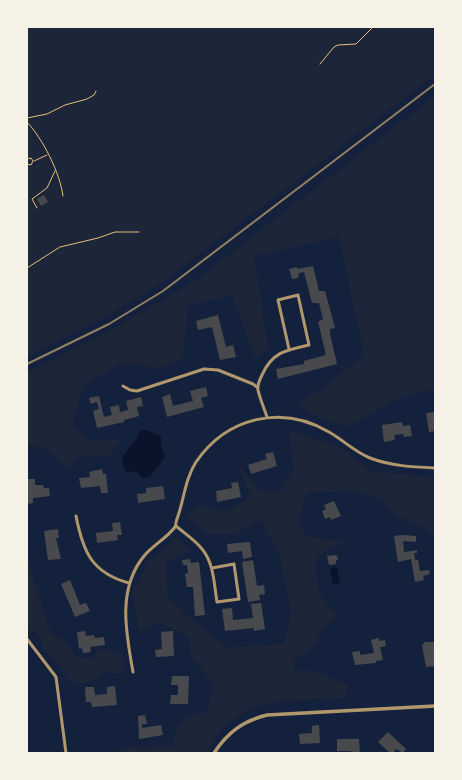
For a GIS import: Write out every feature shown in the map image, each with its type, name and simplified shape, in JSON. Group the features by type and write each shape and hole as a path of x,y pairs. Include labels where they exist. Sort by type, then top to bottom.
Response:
{"street":[{"path":"258,389 267,363 274,356 289,349 309,345 298,295 278,300 289,349"},
{"path":"123,386 130,390 137,391 204,369 211,369 253,384 258,389 267,417"},
{"path":"134,672 126,626 126,602 129,583 136,566 144,556 176,526 189,475 196,462 225,432 237,425 267,417 286,417 316,425 329,432 357,452 388,464 435,468"},
{"path":"76,516 80,535 94,563 103,573 114,579 129,583"},
{"path":"176,526 202,549 212,568 216,602 239,599 234,564 212,568"},
{"path":"27,639 56,677 66,753"},
{"path":"214,753 227,736 242,724 267,715 435,706"}],"path":[{"path":"320,64 338,45 356,44 373,27"},
{"path":"27,118 47,114 65,105 86,99 94,95 96,91"},
{"path":"27,122 38,135 48,154 63,196"},
{"path":"27,164 32,164 33,161 48,154"},
{"path":"27,159 31,158 33,161"},
{"path":"37,208 32,198 46,188 55,172"},
{"path":"27,268 60,247 98,238 115,232 139,232"}],"shaded area":[{"path":"27,27 435,27 435,75 159,285 110,314 27,357"},
{"path":"435,96 435,388 406,396 345,427 319,417 297,405 325,386 364,355 339,237 254,256 268,349 255,358 232,296 188,305 183,359 159,369 124,362 84,385 72,426 90,440 121,440 109,456 80,457 68,470 48,450 27,444 27,372 108,332 197,279"},
{"path":"146,430 161,436 161,444 165,457 150,477 142,478 137,472 125,471 122,462 124,455 134,443 140,431"},
{"path":"289,430 341,447 371,471 415,475 435,479 435,538 425,529 407,521 388,509 384,500 354,490 307,493 299,520 306,536 346,542 324,551 316,560 316,579 319,591 338,616 320,633 315,645 294,660 294,670 317,672 349,686 344,698 273,702 252,708 222,728 206,753 118,753 116,751 133,747 172,746 179,725 182,721 207,712 213,687 204,672 191,658 189,637 158,622 139,632 132,592 149,561 177,537 191,551 166,562 168,598 207,632 229,648 284,643 291,612 279,554 261,520 235,534 208,534 187,517 200,506 226,512 251,497 236,461 259,490 281,491 294,470"},
{"path":"27,558 51,634 65,641 74,654 78,657 92,658 98,652 106,650 119,653 124,659 125,663 120,674 105,672 87,683 74,683 69,680 60,665 45,651 37,633 27,630"},
{"path":"337,567 340,583 333,584 330,568"}],"building":[{"path":"44,195 48,202 41,206 37,199"},
{"path":"313,266 319,291 325,291 335,328 330,329 330,334 337,364 278,379 276,369 304,364 304,361 326,355 318,322 323,319 319,303 312,303 304,272 299,273 298,278 292,279 289,269"},
{"path":"218,315 226,347 233,345 236,357 220,360 212,327 198,330 196,321"},
{"path":"206,387 208,396 201,398 204,407 167,417 162,397 170,394 173,406 193,401 190,391"},
{"path":"99,396 104,417 112,415 110,407 119,405 120,412 128,410 126,401 141,397 143,406 137,407 139,416 124,420 124,422 97,428 93,411 99,409 97,402 91,404 89,398"},
{"path":"435,412 435,431 429,432 426,413"},
{"path":"402,422 403,426 410,425 412,436 404,437 403,434 394,435 395,440 384,442 382,425"},
{"path":"273,452 277,466 251,474 248,465 267,459 265,454"},
{"path":"102,469 103,474 106,474 108,493 101,493 100,486 81,488 79,478 90,477 89,472"},
{"path":"27,479 35,479 35,485 43,485 44,488 49,488 50,496 33,498 33,503 27,504"},
{"path":"238,482 241,497 217,502 216,491 232,488 231,483"},
{"path":"163,486 165,499 138,503 137,494 146,493 146,488"},
{"path":"334,501 341,516 331,520 330,517 325,519 322,511 326,509 324,505"},
{"path":"120,522 122,535 117,535 118,540 97,543 96,533 113,531 112,523"},
{"path":"58,529 59,538 56,538 61,559 48,560 44,531"},
{"path":"394,536 416,536 416,542 403,541 404,552 417,550 417,553 414,553 415,560 418,560 420,571 429,570 430,574 423,576 424,580 415,582 411,559 398,562"},
{"path":"250,542 252,557 243,559 242,551 228,553 227,544"},
{"path":"337,555 338,560 336,560 336,564 329,565 327,556"},
{"path":"190,559 191,563 199,562 205,615 195,616 193,587 187,587 185,574 188,573 187,565 183,565 182,560"},
{"path":"253,560 257,586 264,585 265,594 259,595 260,600 248,602 242,562"},
{"path":"70,580 80,605 86,603 90,611 75,617 61,584"},
{"path":"261,603 265,629 254,631 254,628 225,631 222,609 232,608 233,620 253,618 251,604"},
{"path":"85,631 86,636 94,635 95,638 104,637 105,645 90,647 91,652 83,653 82,648 79,649 77,632"},
{"path":"173,631 174,656 156,657 155,650 162,649 161,632"},
{"path":"379,638 379,641 385,640 386,646 380,647 383,660 376,661 376,663 355,665 352,652 360,651 360,655 374,653 371,640"},
{"path":"425,642 435,642 435,666 426,667 422,645"},
{"path":"172,676 189,676 188,704 170,704 171,695 178,695 178,685 171,685"},
{"path":"115,686 117,705 92,707 91,702 86,702 85,687 94,687 95,695 107,694 107,687"},
{"path":"145,715 147,724 142,724 142,728 161,725 163,735 139,739 138,716"},
{"path":"319,725 320,743 300,744 299,734 312,733 312,726"},
{"path":"388,732 406,749 403,753 396,749 393,753 390,753 378,742"},
{"path":"337,739 359,739 360,753 352,753 351,751 337,751"}],"railway":[{"path":"27,364 109,324 163,291 435,84"}]}
